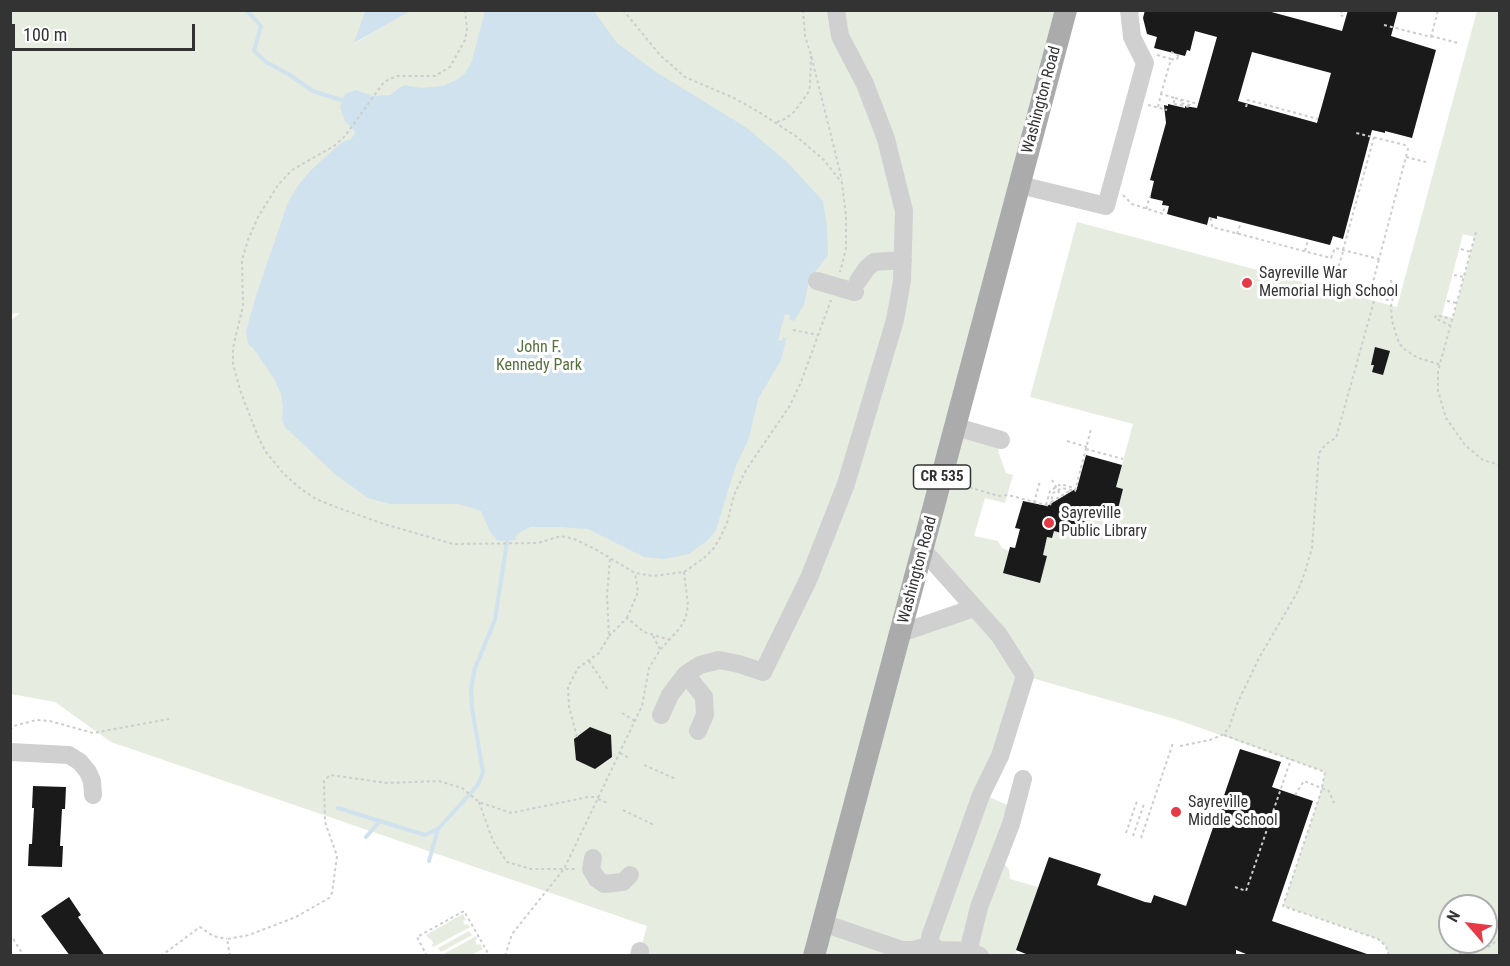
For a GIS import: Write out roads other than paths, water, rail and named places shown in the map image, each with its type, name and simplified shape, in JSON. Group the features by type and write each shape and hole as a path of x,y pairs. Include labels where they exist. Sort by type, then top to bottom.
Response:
{"main road":[{"name":"Washington Road","path":"814,956 1066,10"}],"street":[{"path":"661,715 670,695 686,674 700,665 719,660 763,672 809,578 846,484 895,320 903,260 904,211 886,139 864,84 840,36 836,10"},
{"path":"1020,185 1106,207 1145,63 1131,37 1129,10"},
{"path":"817,281 836,286 857,287 862,274 874,262 903,260"},
{"path":"956,427 1001,440"},
{"path":"923,550 999,635 1025,676 1000,756 981,795 930,937 931,945"},
{"path":"901,633 974,608"},
{"path":"686,674 704,698 705,715 698,731"},
{"path":"10,752 69,755 80,762 88,772 92,781 93,795"},
{"path":"975,953 969,948 979,907 1011,824 1023,779"},
{"path":"592,864 597,879 604,884 623,882 630,875"},
{"path":"823,923 902,950 914,950 931,945 939,950 975,953"}],"water":[{"path":"365,10 410,11 354,43"},
{"path":"485,11 594,11 617,43 656,72 747,128 787,162 823,201 828,255 809,280 804,305 794,321 789,319 790,315 785,314 778,340 782,341 783,337 786,338 782,358 758,399 749,438 735,468 716,530 708,540 689,554 664,559 644,557 588,529 559,527 530,527 517,534 515,540 498,541 490,532 481,511 459,504 390,504 368,498 336,475 285,427 282,420 281,394 273,377 248,344 246,332 255,299 288,202 310,171 341,143 351,139 354,135 355,131 345,121 340,107 345,94 356,90 373,96 390,95 404,85 422,88 443,86 458,79 465,73 472,61"}],"waterway":[{"path":"246,10 261,26 254,51 266,62 313,91 341,100"},
{"path":"338,808 425,835 438,829 478,785 483,772 471,689 475,668 495,620 507,541"},
{"path":"366,837 380,821"},
{"path":"429,861 438,829"}],"place":[{"name":"Sayreville War Memorial High School","path":"1247,283"},
{"name":"Sayreville Public Library","path":"1049,523"},
{"name":"Sayreville Middle School","path":"1176,812"}],"park label":[{"name":"John F. Kennedy Park","path":"539,357"}]}
